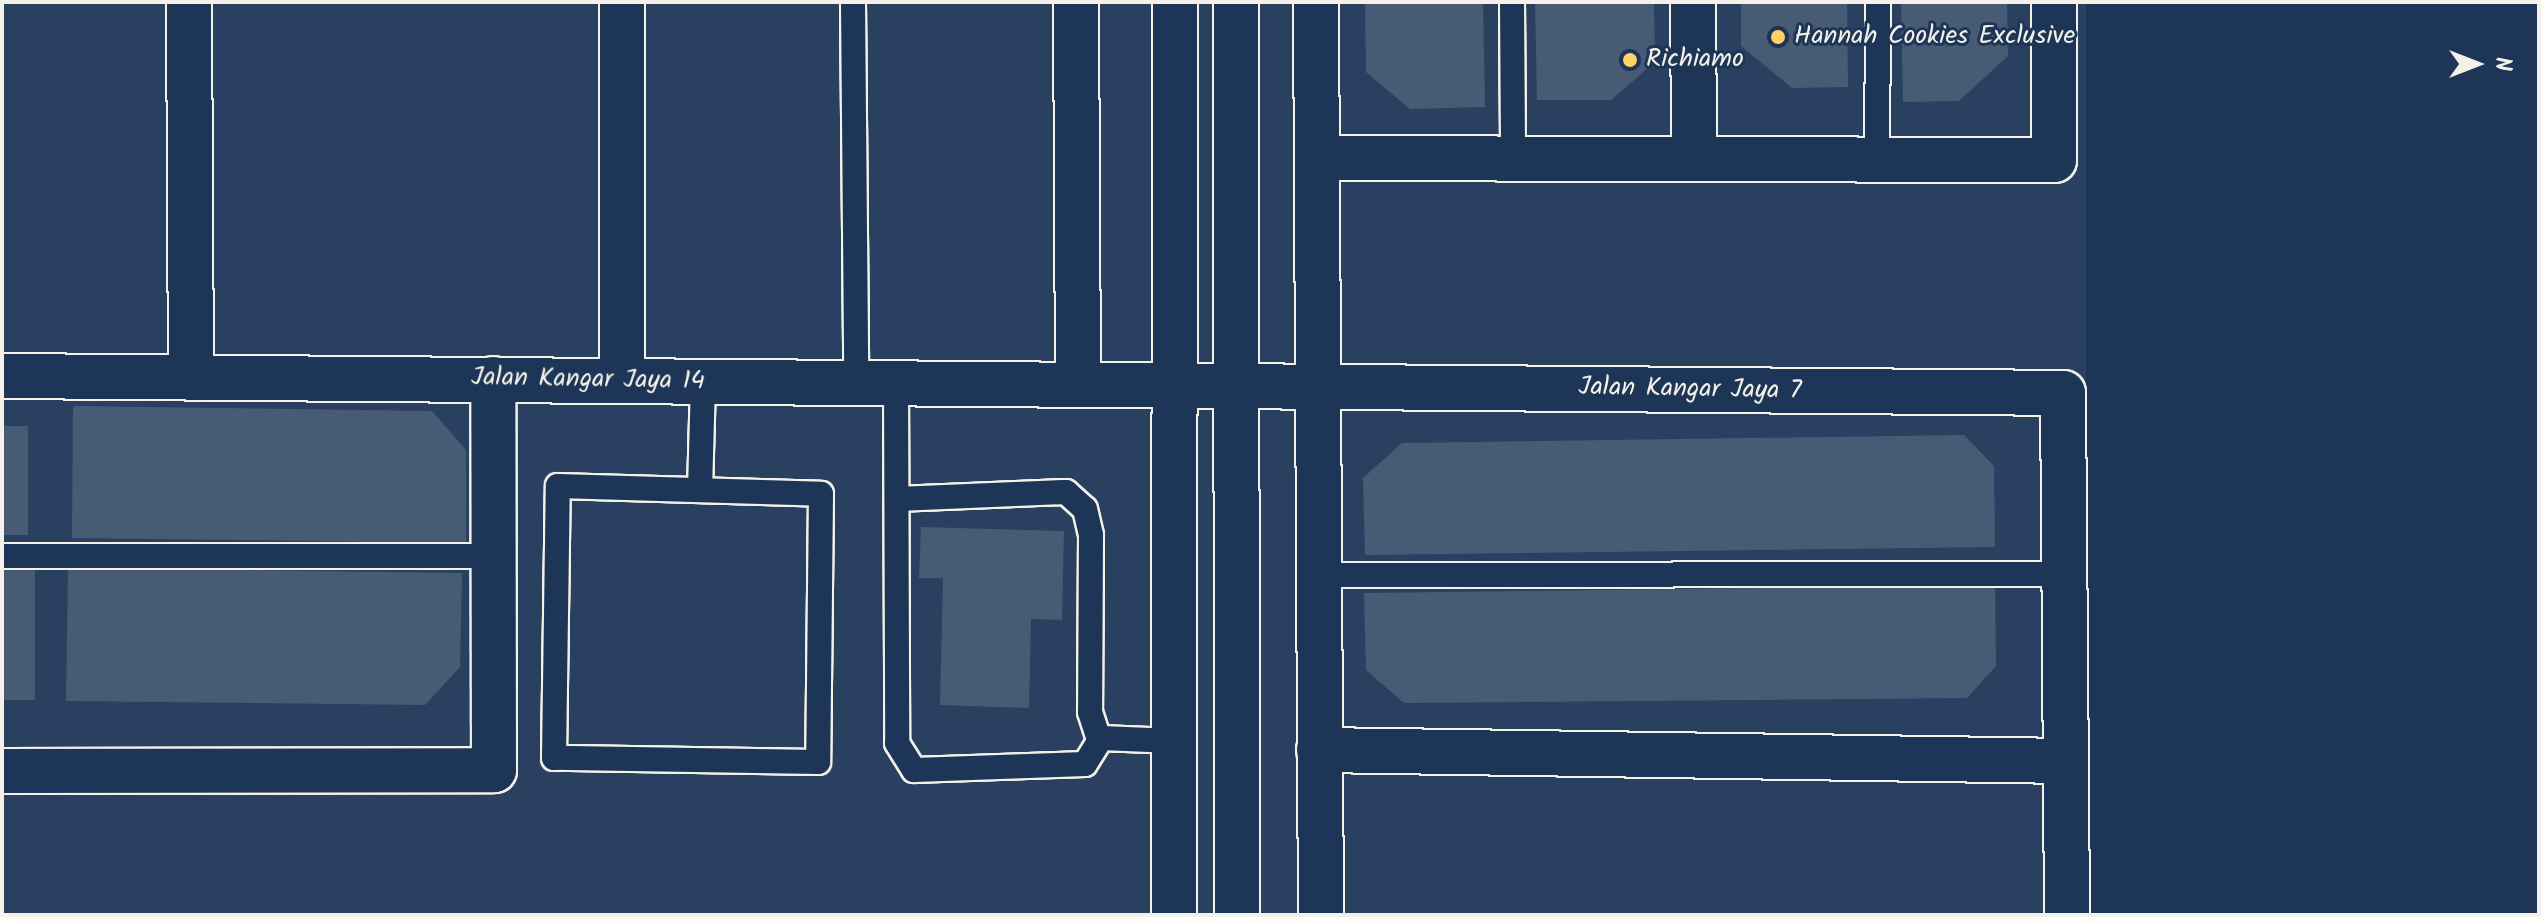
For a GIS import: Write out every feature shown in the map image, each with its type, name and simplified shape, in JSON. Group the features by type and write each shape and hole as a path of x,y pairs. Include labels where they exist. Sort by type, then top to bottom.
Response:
{"street":[{"path":"189,2 191,375"},
{"path":"622,2 622,381"},
{"path":"1076,2 1078,384"},
{"path":"1174,915 1175,2"},
{"path":"1236,2 1237,915"},
{"path":"1316,2 1321,915"},
{"path":"1693,2 1694,159"},
{"path":"1317,158 2054,160 2054,2"},
{"name":"Jalan Kangar Jaya 14","path":"2,376 1236,385"},
{"path":"2,771 494,770 493,379"},
{"name":"Jalan Kangar Jaya 7","path":"1236,385 2063,393 2062,574"},
{"path":"2062,574 2067,915"},
{"path":"1319,750 2066,761"}],"lane":[{"path":"853,2 876,383 897,499 897,743 914,770 1085,764 1099,740 1090,712 1091,535 1085,509 1066,492 897,499"},
{"path":"1512,2 1513,158"},
{"path":"1877,159 1878,2"},
{"path":"700,490 703,381"},
{"path":"558,486 700,490 821,494 818,762 554,758 558,486"},
{"path":"2,556 494,556"},
{"path":"1318,575 2062,574"},
{"path":"1099,740 1174,741"}],"shaded area":[{"path":"2,2 2086,2 2086,915 2,915"}],"building":[{"path":"1365,2 1483,2 1485,107 1410,109 1366,72"},
{"path":"1535,2 1654,2 1655,62 1611,100 1537,100"},
{"path":"1741,2 1847,2 1848,87 1792,88 1741,46"},
{"path":"1901,2 2007,2 2008,56 1959,101 1903,102"},
{"path":"73,406 432,411 466,450 466,543 72,538"},
{"path":"2,426 28,426 28,535 2,535"},
{"path":"1964,435 1994,466 1995,547 1365,555 1363,478 1402,443"},
{"path":"921,527 1064,531 1062,620 1031,619 1029,708 940,705 943,578 919,578"},
{"path":"2,567 35,567 35,700 2,700"},
{"path":"68,568 462,573 460,667 425,705 66,701"},
{"path":"1995,585 1996,666 1967,698 1404,703 1366,670 1364,593"}],"place":[{"name":"Hannah Cookies Exclusive","path":"1778,37"},
{"name":"Richiamo","path":"1630,60"}]}
